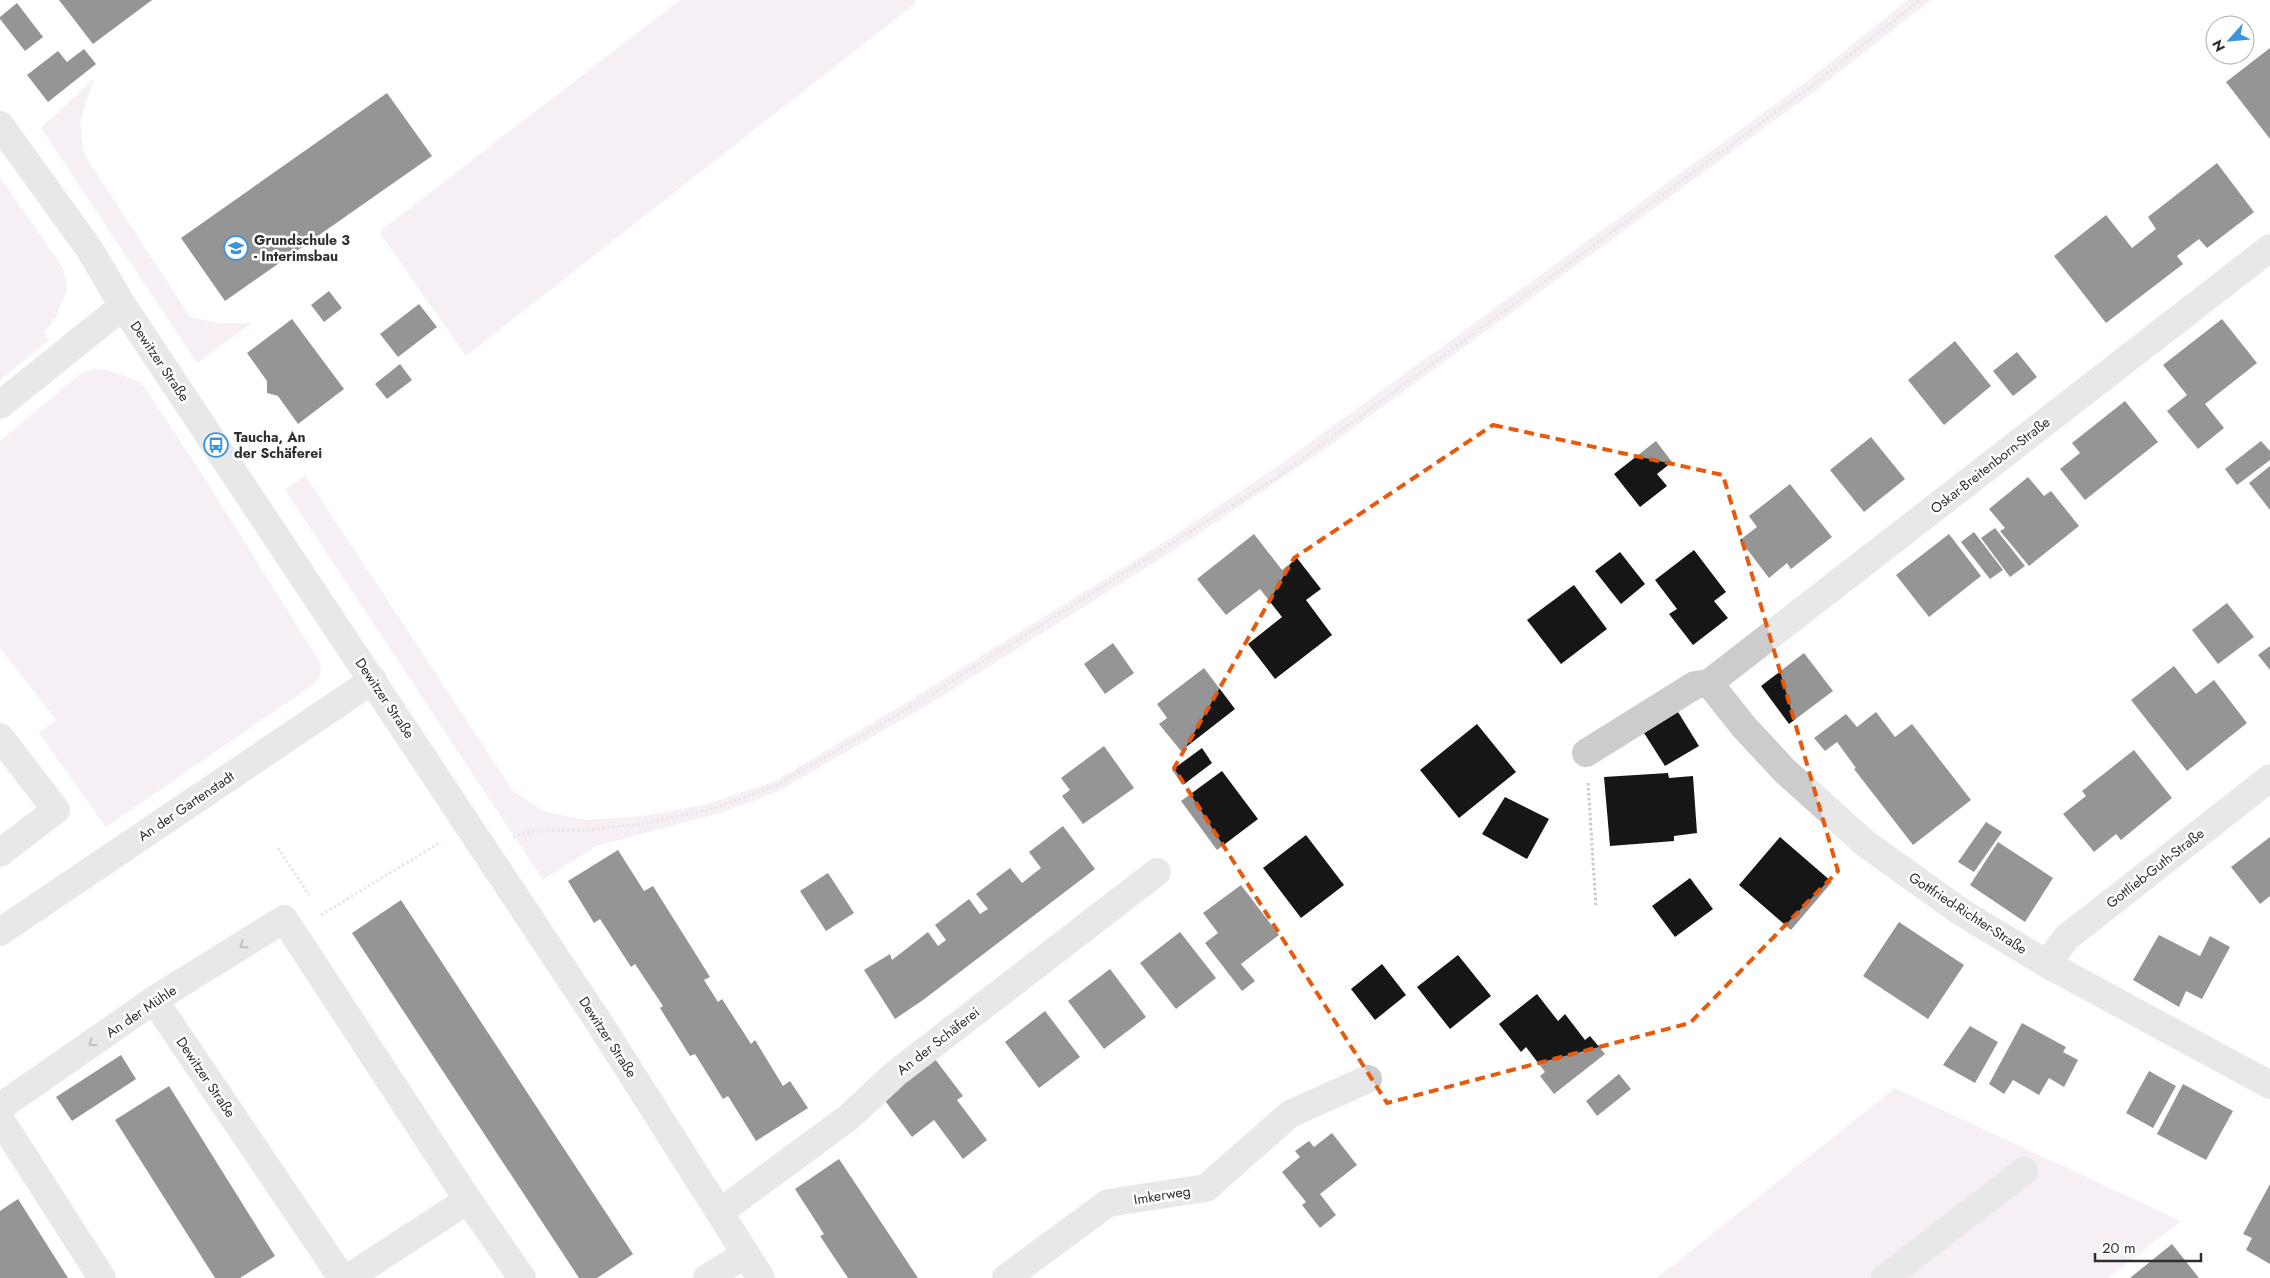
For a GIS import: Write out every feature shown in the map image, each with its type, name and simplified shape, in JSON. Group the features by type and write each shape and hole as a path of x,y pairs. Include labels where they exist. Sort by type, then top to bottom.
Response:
{"street":[{"name":"Dewitzer Straße","path":"0,125 90,250 123,306 488,853 720,1212 760,1278"},
{"name":"Oskar-Breitenborn-Straße","path":"1710,683 2270,248"},
{"path":"0,405 123,306"},
{"name":"An der Gartenstadt","path":"0,932 373,680"},
{"path":"1586,753 1695,684 1710,683"},
{"name":"Gottfried-Richter-Straße","path":"1710,683 1744,727 1785,771 1866,844 1961,912 2046,964 2270,1085"},
{"path":"0,737 56,810 0,854"},
{"name":"Gottlieb-Guth-Straße","path":"2046,964 2066,938 2270,778"},
{"name":"An der Schäferei","path":"720,1212 849,1117 895,1074 1157,872"},
{"name":"An der Mühle","path":"0,1107 154,1000 284,919 468,1200"},
{"name":"Dewitzer Straße","path":"154,1000 342,1278"},
{"name":"Imkerweg","path":"1006,1278 1108,1203 1206,1188 1290,1114 1368,1079"},
{"path":"0,1119 102,1278"},
{"path":"1885,1278 2024,1171"},
{"path":"348,1278 468,1200 522,1278"},
{"path":"707,1278 746,1254"}],"path":[{"path":"488,853 514,836 531,831 585,830 642,824 712,809 773,787 901,713 1279,476 1810,87 1920,0"},
{"path":"1586,753 1596,907"},
{"path":"317,909 322,916 442,841"},
{"path":"278,848 312,901"}],"highlighted area":[{"path":"1493,425 1723,475 1838,871 1690,1023 1387,1103 1174,768 1294,558"}],"shaded area":[{"path":"680,0 914,0 916,3 466,356 379,232"},
{"path":"1908,0 1931,0 1815,91 1318,454 1176,549 931,703 779,791 724,812 596,846 543,880 285,490 305,475 513,791 543,811 586,820 643,816 708,804 775,781 899,707 1166,541 1278,466 1807,81"},
{"path":"94,78 80,122 84,154 190,317 218,323 252,323 197,363 41,128"},
{"path":"0,177 63,268 67,290 55,319 44,332 49,340 0,380"},
{"path":"95,369 108,370 141,382 205,479 321,664 320,676 314,684 106,827 39,733 56,720 0,648 0,441 81,373"},
{"path":"1895,1088 2181,1221 2108,1278 1657,1278"}],"building":[{"path":"59,0 152,0 93,44"},
{"path":"17,3 43,37 25,51 0,19"},
{"path":"2270,48 2270,139 2226,82 2248,65 2255,65 2255,60"},
{"path":"84,49 96,64 48,102 27,75 58,51 67,62"},
{"name":"Grundschule 3 - Interimsbau","path":"387,93 432,156 225,301 181,238"},
{"path":"2217,163 2254,212 2207,248 2199,239 2177,256 2183,264 2106,323 2054,256 2106,215 2132,248 2156,229 2148,217"},
{"path":"329,291 342,308 324,322 311,305"},
{"path":"419,304 437,327 398,357 380,334"},
{"path":"292,319 344,389 298,424 278,396 267,393 267,381 247,353"},
{"path":"2222,319 2257,363 2205,404 2224,428 2198,449 2167,411 2187,395 2163,365"},
{"path":"1955,341 1991,386 1944,425 1908,380"},
{"path":"2017,352 2037,377 2013,396 1993,371"},
{"path":"400,364 412,380 387,399 375,384"},
{"path":"2125,401 2158,442 2085,500 2060,469 2080,453 2072,443"},
{"path":"1871,437 1905,479 1864,512 1830,470"},
{"path":"1656,441 1672,462 1657,474 1667,486 1640,507 1614,474"},
{"path":"2261,441 2270,451 2270,460 2237,485 2225,469"},
{"path":"2270,466 2270,510 2249,483"},
{"path":"2028,477 2044,496 2051,491 2079,526 2029,566 2000,531 2005,528 1989,509"},
{"path":"1790,484 1832,537 1791,569 1787,563 1769,578 1740,540 1757,527 1749,516"},
{"path":"1995,528 2025,566 2010,577 1981,538"},
{"path":"1974,532 2003,570 1990,579 1961,542"},
{"path":"1254,534 1282,570 1297,558 1321,589 1306,600 1332,635 1275,679 1248,644 1282,617 1260,589 1226,615 1197,579"},
{"path":"1949,534 1981,576 1929,617 1896,575"},
{"path":"1694,550 1726,592 1714,601 1728,618 1693,645 1669,614 1677,609 1655,580"},
{"path":"1620,552 1645,584 1621,604 1595,571"},
{"path":"1574,585 1607,629 1561,664 1527,620"},
{"path":"2227,603 2254,637 2218,664 2192,630"},
{"path":"1113,643 1134,673 1105,694 1084,664"},
{"path":"2270,646 2270,670 2258,655"},
{"path":"1804,653 1833,691 1789,724 1761,686"},
{"path":"2174,666 2196,694 2214,680 2247,723 2187,771 2131,700"},
{"path":"1204,668 1235,709 1181,751 1159,724 1167,718 1157,704"},
{"path":"1678,712 1699,746 1665,766 1644,733"},
{"path":"1876,712 1895,737 1912,724 1971,800 1913,845 1854,769 1856,768 1837,742 1825,751 1814,738 1846,714 1857,727"},
{"path":"1477,724 1516,772 1459,818 1420,770"},
{"path":"1104,746 1134,788 1083,824 1062,796 1070,790 1061,778"},
{"path":"1202,748 1212,763 1183,785 1172,770"},
{"path":"2134,750 2172,798 2121,840 2116,834 2094,852 2063,814 2086,796 2082,791"},
{"path":"1222,771 1258,819 1217,850 1181,801"},
{"path":"1668,773 1669,778 1693,776 1697,833 1674,836 1674,841 1610,846 1604,777"},
{"path":"1505,797 1549,819 1527,859 1482,834"},
{"path":"1986,822 2002,832 1974,872 1958,862"},
{"path":"1063,826 1095,869 923,1000 895,1019 864,970 890,954 892,960 928,932 938,946 946,940 935,925 969,899 980,914 988,909 976,894 1010,868 1022,883 1041,868 1029,852"},
{"path":"1306,835 1344,885 1301,918 1263,868"},
{"path":"1780,837 1832,882 1791,930 1739,885"},
{"path":"2270,837 2270,896 2260,904 2231,867"},
{"path":"1998,842 2053,878 2025,922 1970,885"},
{"path":"618,850 644,891 653,886 710,977 704,980 718,1002 722,999 751,1044 755,1040 783,1086 790,1081 808,1108 756,1141 728,1096 723,1099 695,1054 690,1056 660,1008 663,1006 635,964 631,967 600,919 594,923 568,881"},
{"path":"828,873 854,913 826,931 800,891"},
{"path":"1690,878 1713,909 1675,937 1652,906"},
{"path":"1241,885 1279,935 1241,964 1255,981 1242,991 1205,943 1218,933 1203,913"},
{"path":"401,900 633,1254 597,1278 579,1278 352,933"},
{"path":"1899,922 1964,965 1928,1019 1863,976"},
{"path":"1180,932 1216,978 1176,1009 1140,963"},
{"path":"2159,935 2200,956 2210,936 2230,947 2202,999 2186,991 2179,1007 2133,980"},
{"path":"1458,955 1491,996 1450,1029 1417,987"},
{"path":"1382,964 1406,995 1375,1020 1351,989"},
{"path":"1110,969 1146,1017 1104,1049 1068,1001"},
{"path":"1537,994 1558,1021 1565,1014 1585,1040 1590,1036 1605,1054 1554,1094 1540,1076 1545,1072 1526,1047 1521,1052 1499,1024"},
{"path":"1045,1011 1080,1057 1039,1088 1005,1042"},
{"path":"2022,1023 2066,1047 2063,1052 2078,1060 2064,1087 2049,1078 2039,1095 2013,1080 2004,1094 1989,1084"},
{"path":"1970,1026 1998,1042 1975,1083 1943,1065"},
{"path":"121,1055 136,1079 72,1121 56,1097"},
{"path":"935,1059 963,1096 957,1100 987,1140 963,1159 934,1120 912,1137 883,1098"},
{"path":"2149,1071 2176,1086 2153,1128 2126,1113"},
{"path":"1619,1074 1631,1089 1597,1116 1586,1101"},
{"path":"2183,1084 2233,1111 2206,1160 2157,1134"},
{"path":"169,1086 275,1256 240,1278 215,1278 115,1120"},
{"path":"1332,1133 1357,1165 1320,1194 1336,1215 1320,1228 1302,1205 1306,1202 1282,1172 1300,1157 1295,1151 1309,1141 1314,1147"},
{"path":"839,1159 918,1278 848,1278 820,1236 824,1234 795,1189"},
{"path":"2270,1184 2270,1264 2246,1250 2252,1238 2243,1234"},
{"path":"18,1199 68,1278 0,1278 0,1211"},
{"path":"2172,1244 2199,1278 2130,1278"}],"place":[{"name":"Grundschule 3 - Interimsbau","path":"236,248"},
{"name":"Taucha, An der Schäferei","path":"216,445"}]}
